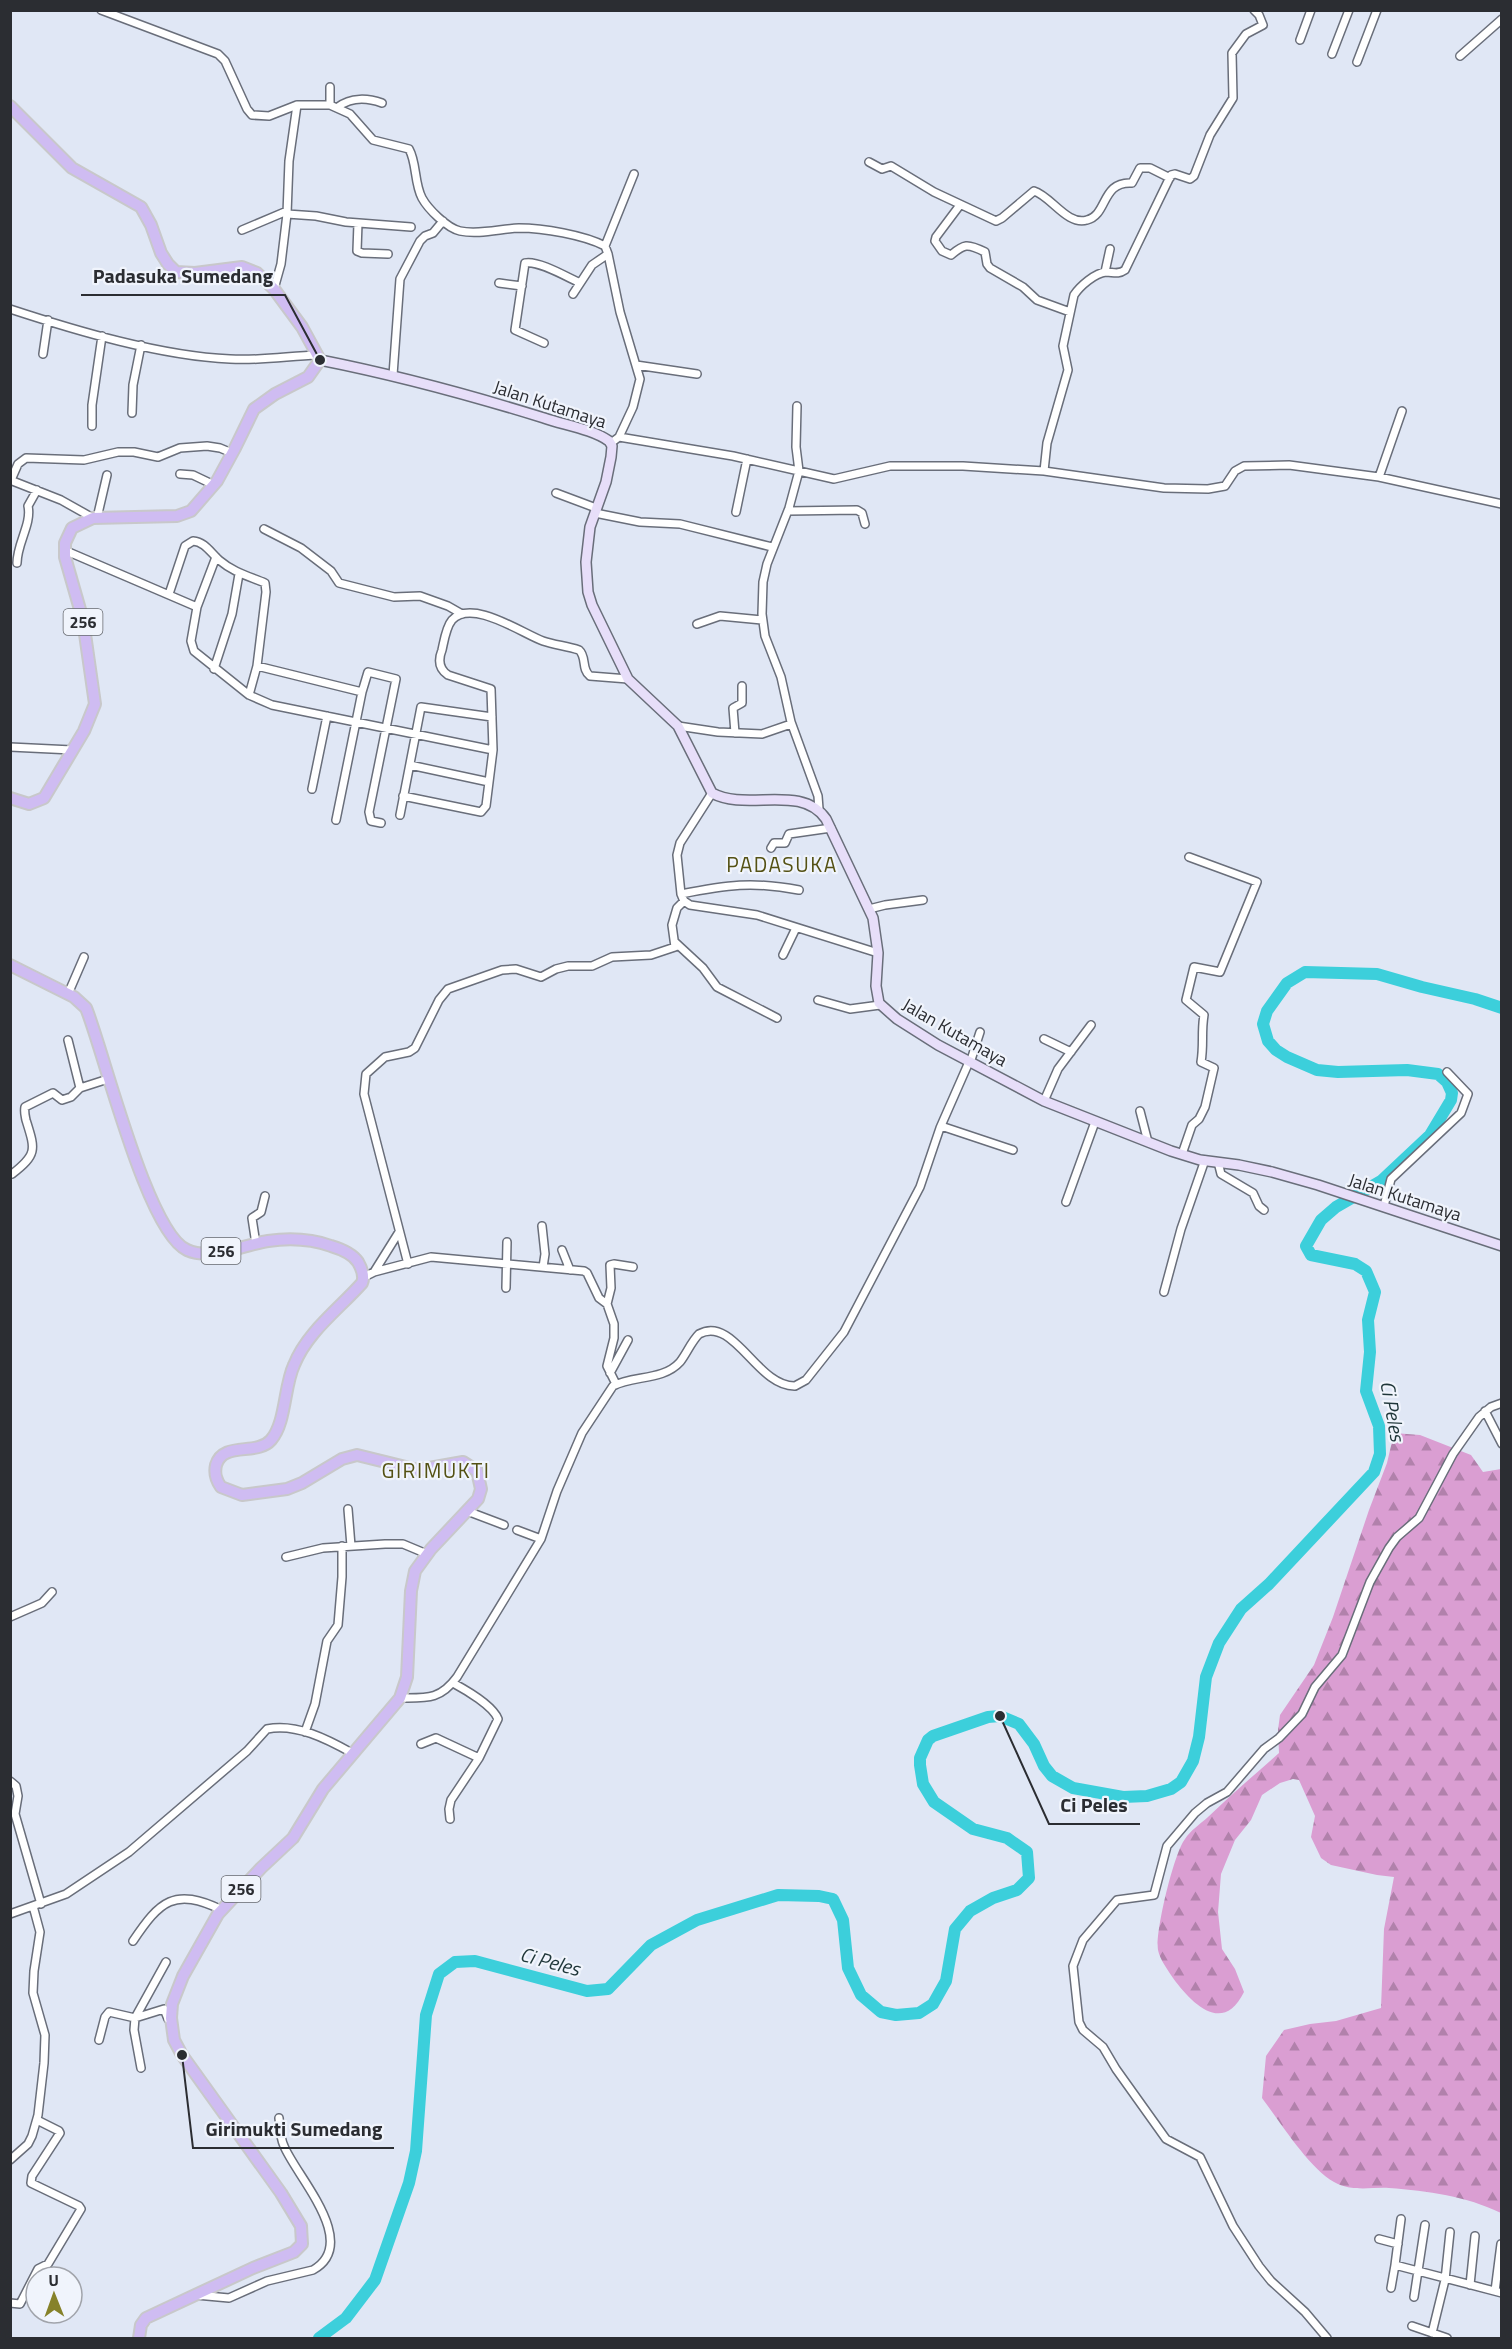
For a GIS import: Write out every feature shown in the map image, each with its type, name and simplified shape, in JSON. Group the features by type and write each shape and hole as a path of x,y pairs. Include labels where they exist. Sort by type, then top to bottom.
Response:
{"main road":[{"path":"10,106 72,168 141,207 151,225 161,253 176,272 195,273 242,267 258,273 274,289 302,327 319,358 308,377 258,404 214,484 191,511 183,515 95,518 72,528 67,536 64,550"},
{"name":"Jalan Kutamaya","path":"319,358 393,375 615,440 606,482 590,527 587,550 588,592 628,679 678,726 712,794"},
{"name":"256","path":"10,798 29,804 44,798 92,714 95,697 83,620 72,587 64,550"},
{"path":"712,794 737,802 804,802 819,809"},
{"name":"Jalan Kutamaya","path":"819,809 831,828 869,909 877,933 876,986 880,1005 897,1019 969,1062 1044,1101 1148,1142 1205,1160 1272,1172 1384,1206 1502,1246"},
{"name":"256","path":"10,965 68,994 86,1008 125,1131 159,1213 177,1242 189,1251 204,1253 293,1239 328,1245 352,1255 369,1275 322,1324 296,1360 289,1378 277,1430 272,1440 261,1447 222,1455 216,1466 216,1479 221,1487 233,1493 262,1494 302,1484 350,1456 370,1456 418,1470 463,1462 472,1465 477,1471 481,1490 480,1497 427,1554 415,1571 412,1583 408,1677 400,1698 320,1792 293,1838 222,1910 207,1931 178,1986 172,2004 171,2023 174,2040 182,2055 277,2186 296,2216 303,2234 302,2244 294,2252 253,2268 146,2318 141,2325 139,2338"}],"street":[{"path":"101,10 218,54 225,61 252,115 269,116 297,105 330,105 350,114 371,139 410,150 421,195 450,227 460,231 537,229 554,232 606,250"},
{"path":"1044,471 1047,443 1068,370 1063,346 1074,295 1079,288 1105,272 1121,273 1125,270 1170,178 1173,174 1190,179 1194,176 1210,135 1233,98 1232,53 1246,34 1263,25 1254,10"},
{"path":"1300,40 1311,10"},
{"path":"1332,54 1349,10"},
{"path":"1357,62 1377,10"},
{"path":"1460,56 1502,20"},
{"path":"330,87 330,105"},
{"path":"338,107 360,98 382,102"},
{"path":"274,289 281,264 287,212 289,161 297,105"},
{"path":"869,162 882,169 891,166 934,192 998,220 1034,191 1062,211 1082,221 1095,218 1110,191 1115,187 1132,183 1140,168 1150,168 1170,178"},
{"path":"573,294 592,265 606,250 634,174"},
{"path":"960,205 935,240 942,251 951,255 959,246 967,245 979,249 985,252 990,268 1023,287 1037,300 1070,312"},
{"path":"242,230 287,212 358,223 411,226"},
{"path":"393,375 400,279 420,241 433,233 443,221"},
{"path":"358,223 357,251 362,254 388,254"},
{"path":"1105,272 1110,249"},
{"path":"606,250 640,384 633,407 615,440 747,459 834,479 882,467 903,465 1044,471 1164,488 1208,489 1225,486 1235,471 1244,465 1289,465 1379,477 1502,504"},
{"path":"544,343 515,331 525,263 529,262 580,283"},
{"path":"500,283 522,286"},
{"path":"10,309 102,336 177,354 231,360 319,358"},
{"path":"44,354 48,320"},
{"path":"92,426 92,405 102,336"},
{"path":"132,413 133,385 141,345"},
{"path":"636,366 697,374"},
{"path":"797,406 798,471 788,511 772,547 763,582 762,620 765,636 781,677 792,724 818,795 819,809"},
{"path":"1379,477 1402,411"},
{"path":"107,475 95,518 11,480 18,464 26,458 84,460 118,452 134,452 158,457 180,448 207,446 232,453"},
{"path":"736,512 747,459"},
{"path":"180,474 193,475 214,484"},
{"path":"17,563 17,552 30,514 28,506 37,490"},
{"path":"556,493 596,511 640,522 680,524 772,547"},
{"path":"788,511 857,510 862,513 866,524"},
{"path":"264,529 302,548 331,570 339,583 394,597 420,596 448,606 462,614 493,617 543,641 579,650 583,654 585,671 590,676 628,679"},
{"path":"169,594 186,543 193,541 201,543 239,574 266,585 257,666 249,695"},
{"path":"64,550 197,607"},
{"path":"216,557 197,607 192,646 197,654 214,669 249,695 272,705 493,750"},
{"path":"214,669 232,614 239,574"},
{"path":"403,796 482,812 486,807 493,750 490,688 448,675 441,666 440,656 450,623 462,614"},
{"path":"697,624 720,616 762,620"},
{"path":"257,666 362,692"},
{"path":"336,820 368,672 396,679 369,812 371,821 381,823"},
{"path":"735,733 733,708 742,703 742,686"},
{"path":"399,815 423,705 492,717"},
{"path":"312,789 327,716"},
{"path":"678,726 762,734 792,724"},
{"path":"10,747 72,750"},
{"path":"410,765 489,782"},
{"path":"712,794 680,843 677,855 682,898 677,908 672,934 676,943 703,968 717,987 777,1018"},
{"path":"771,848 773,844 785,842 788,834 831,828"},
{"path":"1182,1154 1192,1125 1199,1119 1205,1107 1214,1068 1201,1062 1204,1042 1200,1035 1204,1015 1186,1000 1194,967 1220,972 1257,882 1189,857"},
{"path":"682,898 724,885 749,883 799,890"},
{"path":"682,898 690,905 757,915 878,953"},
{"path":"869,909 885,904 923,900"},
{"path":"783,955 796,928"},
{"path":"408,1264 364,1094 364,1081 373,1066 385,1057 409,1052 415,1048 442,994 455,986 495,971 508,969 541,977 568,966 597,966 612,957 651,955 675,947 676,943"},
{"path":"68,994 84,957"},
{"path":"818,1000 850,1009 880,1005"},
{"path":"1044,1101 1058,1069 1091,1025"},
{"path":"400,1698 420,1698 442,1694 453,1683 541,1539 557,1491 582,1433 609,1389 616,1384 662,1373 674,1367 699,1334 712,1330 734,1341 769,1377 786,1385 802,1383 844,1332 920,1187 941,1126 980,1032"},
{"path":"1044,1039 1071,1052"},
{"path":"68,1040 80,1088"},
{"path":"1384,1206 1390,1179 1461,1113 1468,1094 1447,1072"},
{"path":"12,1174 27,1162 34,1147 24,1108 53,1093 61,1099 68,1098 80,1088 108,1079"},
{"path":"1140,1111 1148,1142"},
{"path":"1066,1202 1095,1122"},
{"path":"941,1126 1013,1150"},
{"path":"1164,1292 1180,1229 1205,1160"},
{"path":"1218,1162 1221,1174 1253,1193 1259,1206 1264,1210"},
{"path":"256,1244 252,1219 261,1211 265,1197"},
{"path":"542,1226 545,1254 543,1267"},
{"path":"369,1275 399,1232"},
{"path":"506,1288 507,1242"},
{"path":"562,1250 570,1270"},
{"path":"369,1275 431,1257 570,1270 587,1273 598,1298 607,1304"},
{"path":"616,1384 610,1373 608,1361 615,1330 607,1304 611,1288 610,1265 633,1267"},
{"path":"610,1373 628,1340"},
{"path":"1327,2338 1305,2312 1271,2281 1259,2266 1225,2211 1200,2157 1166,2139 1103,2047 1081,2028 1078,2019 1074,1964 1086,1934 1113,1903 1120,1899 1154,1895 1166,1849 1177,1833 1207,1803 1227,1792 1264,1749 1279,1738 1302,1714 1315,1687 1342,1655 1367,1588 1389,1548 1397,1537 1419,1518 1453,1454 1485,1411 1502,1403"},
{"path":"1485,1411 1502,1444"},
{"path":"348,1509 351,1546"},
{"path":"467,1511 504,1525"},
{"path":"517,1530 541,1539"},
{"path":"286,1557 323,1548 403,1544 427,1554"},
{"path":"305,1732 317,1698 327,1641 338,1625 342,1546"},
{"path":"10,1608 11,1617 42,1603 52,1592"},
{"path":"450,1819 451,1800 479,1758 498,1721 497,1716 473,1695 453,1683"},
{"path":"11,1911 41,1904 77,1888 129,1851 247,1751 265,1730 272,1728 305,1732 332,1741 352,1753"},
{"path":"421,1744 436,1738 479,1758"},
{"path":"10,1781 16,1786 18,1796 13,1815 41,1904"},
{"path":"133,1941 155,1912 172,1900 196,1900 222,1910"},
{"path":"10,2160 28,2144 37,2120 45,2042 33,1993 40,1932 33,1906"},
{"path":"141,2068 134,2030 135,2018 166,1962"},
{"path":"99,2040 106,2014 113,2012 135,2018 164,2009 171,2023"},
{"path":"196,2295 229,2298 267,2281 313,2270 326,2256 330,2238 328,2224 284,2147 279,2118"},
{"path":"10,2303 20,2304 38,2269 48,2264 81,2209 80,2205 31,2183 32,2176 60,2133 37,2120"},
{"path":"1390,2288 1401,2219"},
{"path":"1414,2297 1425,2225"},
{"path":"1432,2333 1445,2280 1450,2232"},
{"path":"1470,2285 1474,2236"},
{"path":"1378,2239 1398,2244"},
{"path":"1395,2265 1445,2280 1498,2292 1501,2244"},
{"path":"1412,2326 1447,2338"}],"green space":[{"path":"1394,1433 1420,1435 1471,1455 1483,1472 1501,1469 1501,2213 1474,2202 1446,2195 1389,2188 1354,2188 1334,2182 1305,2156 1262,2098 1266,2056 1284,2030 1336,2021 1381,2008 1384,1929 1394,1877 1331,1865 1321,1858 1311,1837 1315,1816 1299,1780 1293,1779 1280,1783 1262,1795 1251,1820 1235,1840 1221,1874 1218,1912 1222,1949 1235,1969 1244,1992 1236,2005 1227,2012 1217,2013 1198,2005 1173,1978 1158,1950 1159,1927 1166,1893 1185,1839 1192,1830 1279,1753 1280,1715 1314,1665 1387,1463"}],"waterway":[{"name":"Ci Peles","path":"319,2338 346,2318 375,2280 409,2183 416,2151 426,2015 439,1974 455,1962 475,1961 587,1991 608,1989 651,1945 697,1920 778,1895 819,1896 833,1899 843,1920 848,1968 861,1995 881,2012 896,2015 919,2013 933,2004 946,1981 955,1929 970,1911 993,1898 1017,1890 1029,1878 1027,1852 1007,1838 973,1829 934,1802 923,1784 920,1765 920,1758 928,1740 933,1736 988,1717 1000,1716 1019,1724 1034,1744 1044,1766 1052,1776 1073,1788 1123,1797 1147,1796 1171,1789 1181,1782 1193,1761 1199,1737 1206,1677 1219,1643 1241,1609 1269,1584 1374,1472 1380,1454 1379,1426 1366,1391 1370,1352 1368,1320 1375,1292 1366,1271 1355,1264 1311,1255 1306,1246 1321,1220 1336,1207 1381,1181 1430,1135 1451,1100 1452,1093 1447,1082 1438,1074 1407,1070 1338,1072 1317,1070 1287,1057 1268,1041 1263,1024 1267,1011 1287,983 1305,972 1377,974 1502,1008"}],"place":[{"name":"Padasuka Sumedang","path":"320,360"},
{"name":"Ci Peles","path":"1000,1716"},
{"name":"Girimukti Sumedang","path":"182,2055"}],"district":[{"name":"PADASUKA","path":"782,864"},
{"name":"GIRIMUKTI","path":"436,1470"}]}
